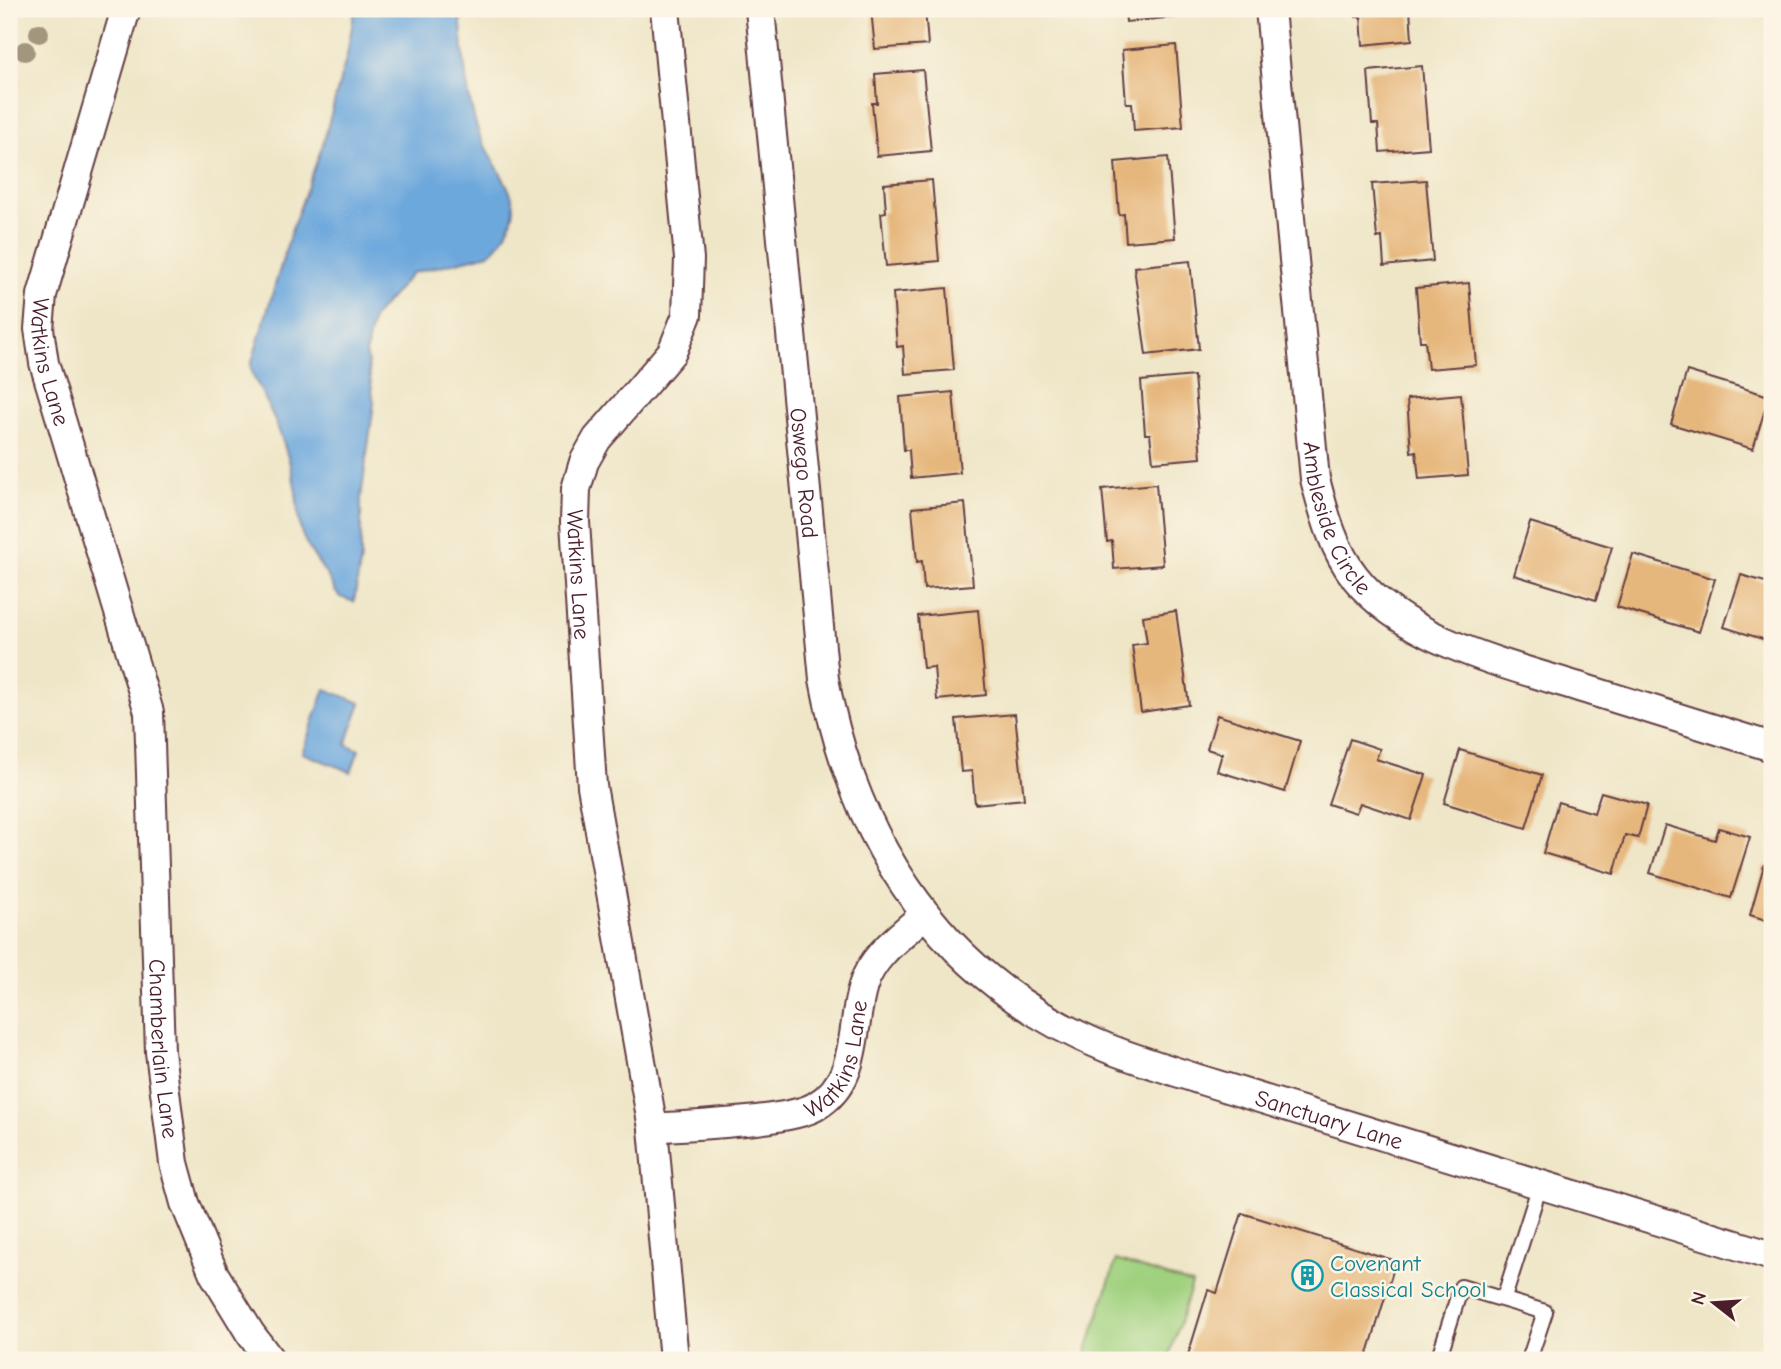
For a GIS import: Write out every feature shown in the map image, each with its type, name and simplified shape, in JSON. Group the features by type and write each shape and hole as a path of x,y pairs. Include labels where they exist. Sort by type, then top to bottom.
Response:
{"street":[{"name":"Watkins Lane","path":"126,9 46,282 38,329 44,363 149,712"},
{"name":"Watkins Lane","path":"665,9 689,259 687,315 672,352 597,439 584,462 576,489 575,522 592,786 653,1128 674,1360"},
{"name":"Oswego Road","path":"760,9 826,693 834,733 852,787 891,867 925,914"},
{"name":"Ambleside Circle","path":"1270,9 1315,479 1325,518 1354,576 1381,604 1437,638 1494,660 1772,747"},
{"name":"Chamberlain Lane","path":"149,712 160,1052 174,1163 185,1203 214,1274 270,1360"},
{"name":"Watkins Lane","path":"653,1128 792,1115 816,1107 834,1092 847,1071 863,985 875,961 925,914"},
{"name":"Sanctuary Lane","path":"925,914 965,959 1004,990 1106,1047 1772,1256"}],"lane":[{"path":"1504,1298 1540,1185"},
{"path":"1438,1360 1461,1287 1545,1312 1530,1360"}],"green space":[{"path":"1116,1260 1192,1284 1168,1360 1084,1360"}],"water":[{"path":"355,9 460,9 466,73 475,121 480,136 510,192 514,208 506,233 489,254 412,273 373,318 366,352 374,403 361,498 361,558 354,602 340,597 335,591 305,542 300,529 288,456 273,415 252,374 251,365 291,232 323,144 347,55"},
{"path":"325,689 361,703 346,744 359,750 351,772 302,753"}],"building":[{"path":"871,9 925,9 928,45 875,49"},
{"path":"1125,9 1174,9 1175,17 1126,22"},
{"path":"1355,9 1410,9 1412,40 1363,45 1361,17 1356,17"},
{"path":"1176,45 1183,127 1134,131 1132,103 1126,103 1122,50"},
{"path":"1422,66 1429,148 1380,152 1378,124 1372,124 1368,71"},
{"path":"923,70 931,151 877,156 872,103 877,103 875,74"},
{"path":"1168,157 1175,238 1126,242 1124,214 1119,215 1115,162"},
{"path":"932,180 939,261 886,266 881,213 886,212 884,184"},
{"path":"1426,180 1433,261 1384,266 1382,237 1377,238 1372,184"},
{"path":"1190,261 1199,349 1146,355 1134,267"},
{"path":"1469,283 1476,365 1428,369 1425,341 1420,341 1416,288"},
{"path":"947,288 954,370 905,374 903,346 897,347 893,293"},
{"path":"1687,371 1769,396 1753,449 1671,424"},
{"path":"1194,376 1201,458 1153,462 1150,434 1145,434 1141,381"},
{"path":"953,392 960,473 911,478 909,450 904,450 900,397"},
{"path":"1461,394 1468,475 1419,479 1416,451 1411,452 1407,399"},
{"path":"1156,484 1163,565 1114,569 1112,541 1107,542 1102,489"},
{"path":"965,503 973,585 924,589 922,561 917,562 912,508"},
{"path":"1530,522 1612,547 1596,600 1514,575"},
{"path":"1633,554 1715,579 1699,632 1617,607"},
{"path":"1741,575 1772,584 1772,642 1724,627"},
{"path":"978,610 986,695 937,700 934,667 923,668 918,616"},
{"path":"1176,611 1189,705 1141,712 1132,645 1147,643 1143,616"},
{"path":"1015,714 1024,799 975,804 972,771 961,772 956,719"},
{"path":"1217,715 1300,741 1285,792 1217,771 1222,754 1207,749"},
{"path":"1350,739 1380,749 1376,759 1426,775 1411,820 1360,803 1356,813 1328,804"},
{"path":"1460,750 1542,775 1526,828 1444,803"},
{"path":"1601,792 1647,805 1638,838 1625,835 1614,874 1543,853 1558,802 1594,813"},
{"path":"1665,825 1715,840 1719,828 1750,837 1731,898 1650,873"},
{"path":"1764,865 1772,868 1772,922 1750,915"},
{"name":"Covenant Classical School","path":"1242,1213 1396,1261 1366,1360 1196,1360 1197,1357 1188,1355 1208,1290 1217,1293"}],"place":[{"name":"Covenant Classical School","path":"1307,1276"}]}
